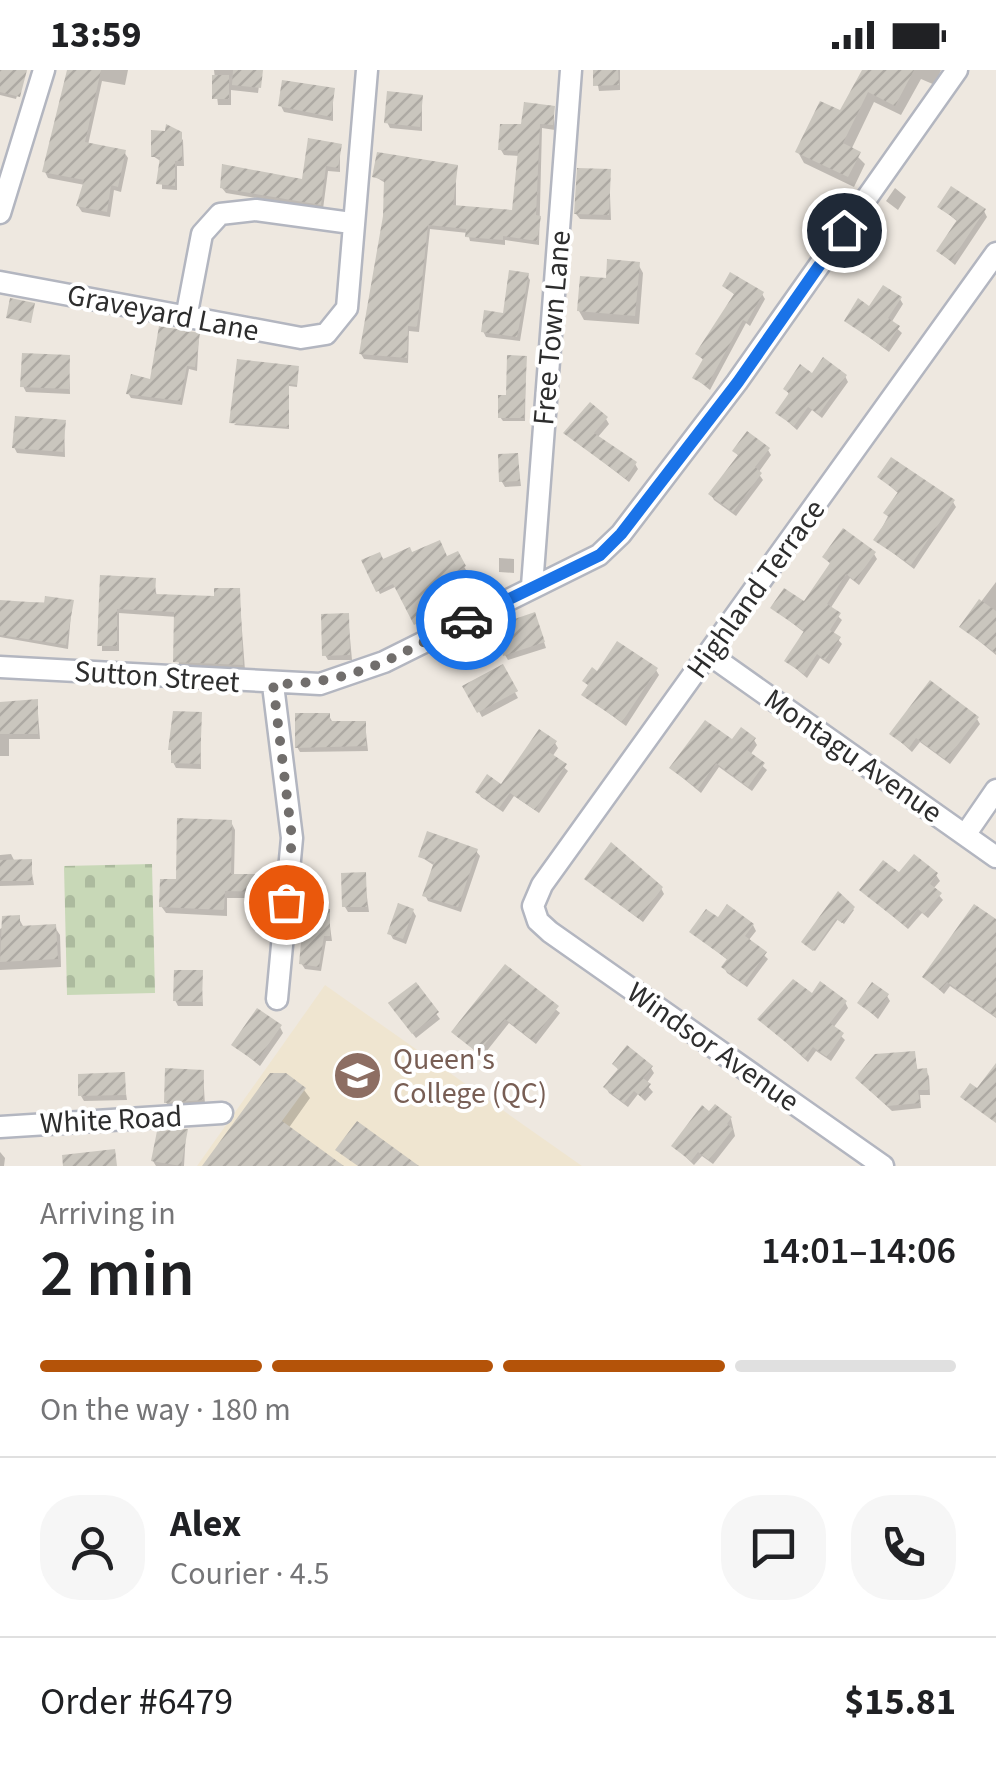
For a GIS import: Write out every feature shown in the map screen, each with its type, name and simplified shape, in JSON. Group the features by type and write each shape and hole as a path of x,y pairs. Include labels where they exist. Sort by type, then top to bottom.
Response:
{"street":[{"path":"0,213 44,70"},
{"path":"186,318 202,234 220,214 256,210 351,223 367,70"},
{"name":"Free Town Lane","path":"532,586 571,70"},
{"name":"Sutton Street","path":"0,668 320,684 352,676 600,555 621,534 738,382 956,70"},
{"name":"Graveyard Lane","path":"0,282 301,338 326,334 348,308 351,223"},
{"name":"Highland Terrace","path":"543,927 534,910 538,892 996,253"},
{"name":"Montagu Avenue","path":"710,655 996,858"},
{"path":"273,684 292,838 277,998"},
{"path":"965,835 996,790"},
{"name":"Windsor Avenue","path":"543,927 882,1166"},
{"name":"White Road","path":"0,1126 222,1113"}],"shaded area":[{"name":"Queen's College (QC)","path":"325,985 582,1166 197,1166"}],"green space":[{"path":"152,864 155,993 67,995 64,866"}],"building":[{"path":"0,70 27,70 20,97 0,92"},
{"path":"67,70 101,70 85,142 126,150 118,187 111,185 107,212 76,206 84,180 42,172"},
{"path":"233,70 263,70 261,88 232,85"},
{"path":"593,70 618,70 619,85 593,86"},
{"path":"862,70 914,70 895,106 868,92 843,143 861,152 848,177 795,152 820,101 840,110"},
{"path":"212,75 229,75 229,99 212,99"},
{"path":"282,80 335,88 331,117 278,106"},
{"path":"387,91 423,95 420,127 384,123"},
{"path":"524,102 555,106 553,125 540,124 536,215 541,216 537,241 503,236 503,240 465,237 466,229 428,225 417,327 408,326 407,358 359,354 383,216 384,180 372,177 377,152 458,165 453,205 512,210 518,151 498,150 500,124 521,124"},
{"path":"166,124 182,132 182,161 175,161 175,186 156,184 160,157 151,157 151,130 165,131"},
{"path":"308,138 342,144 338,168 326,166 321,205 220,188 222,164 302,179"},
{"path":"577,168 611,169 609,215 574,214"},
{"path":"951,186 986,209 951,261 936,251 957,220 937,207"},
{"path":"607,259 640,262 635,316 577,311 580,276 606,278"},
{"path":"509,270 529,273 517,337 481,332 484,310 503,313"},
{"path":"730,272 764,292 747,322 743,320 707,386 692,378 703,359 695,354 734,294 722,286"},
{"path":"883,285 902,297 888,318 900,326 885,348 844,321 858,298 869,306"},
{"path":"10,298 35,303 31,323 6,318"},
{"path":"159,326 200,333 195,367 187,366 180,401 126,394 131,374 150,379"},
{"path":"22,353 70,355 69,389 20,387"},
{"path":"507,355 527,356 524,418 498,418 498,395 506,395"},
{"path":"823,357 847,375 819,414 808,407 794,426 775,413 789,393 783,389 800,364 812,373"},
{"path":"237,359 299,366 297,385 289,384 289,427 229,423"},
{"path":"590,402 608,417 594,433 637,462 626,479 563,433"},
{"path":"15,416 66,420 63,452 12,448"},
{"path":"747,431 770,448 755,467 762,473 733,512 708,494 738,455 732,451"},
{"path":"518,453 520,481 499,482 498,454"},
{"path":"891,457 955,500 911,565 873,540 889,517 883,513 898,492 877,477"},
{"path":"843,528 876,552 855,581 846,574 827,604 841,613 830,630 841,637 825,660 817,654 804,674 784,661 804,631 770,608 784,588 804,601 830,563 822,557"},
{"path":"440,540 447,556 458,551 466,566 456,572 467,605 448,612 447,609 414,625 393,584 376,592 361,560 380,552 383,559 410,547 412,552"},
{"path":"100,575 156,578 155,594 214,596 214,588 240,588 243,665 173,662 174,612 117,609 117,646 97,646"},
{"path":"45,596 74,600 66,645 0,635 0,600 44,603"},
{"path":"979,599 996,611 996,653 959,627"},
{"path":"535,612 545,642 503,656 494,626"},
{"path":"349,613 350,655 322,656 321,614"},
{"path":"617,641 658,668 622,722 581,695 588,685 582,681 592,667 597,671"},
{"path":"503,664 518,691 477,713 462,686"},
{"path":"930,680 979,717 946,760 916,738 909,748 889,734"},
{"path":"38,699 38,734 0,734 0,702"},
{"path":"173,711 202,712 200,764 171,763 168,750"},
{"path":"295,713 330,713 330,721 366,721 366,746 295,748"},
{"path":"705,720 732,739 741,727 756,738 747,750 765,763 748,787 716,763 698,789 669,768"},
{"path":"539,729 557,741 549,752 567,764 535,810 510,793 499,808 475,792 487,774 501,784"},
{"path":"177,818 232,820 231,874 262,874 262,892 225,891 224,910 159,907 160,879 176,879"},
{"path":"427,831 478,849 458,907 422,896 434,862 418,857"},
{"path":"611,842 663,887 639,919 584,879"},
{"path":"914,854 938,873 930,884 942,893 924,914 918,909 905,926 859,890 883,860 899,872"},
{"path":"32,859 32,881 0,881 0,860"},
{"path":"366,872 367,907 342,907 341,873"},
{"path":"838,891 855,907 842,923 836,919 813,951 801,942"},
{"path":"398,903 414,909 403,939 387,934"},
{"path":"727,904 754,924 745,936 767,952 744,984 721,967 727,959 689,932 706,909 718,917"},
{"path":"974,904 996,919 996,1017 947,982 940,990 922,977"},
{"path":"330,909 330,936 324,936 319,967 299,964 304,910"},
{"path":"20,915 20,926 56,924 58,959 0,962 2,916"},
{"path":"505,964 559,1006 532,1040 505,1019 478,1053 451,1032"},
{"path":"174,970 203,970 202,1002 173,1001"},
{"path":"793,979 812,993 820,981 847,1001 830,1023 844,1033 827,1057 813,1047 805,1058 757,1019"},
{"path":"416,982 439,1012 412,1034 388,1003"},
{"path":"872,982 889,994 874,1015 857,1003"},
{"path":"257,1008 282,1025 256,1062 231,1045"},
{"path":"627,1045 653,1066 643,1078 651,1084 641,1097 634,1091 624,1103 603,1087 618,1069 612,1064"},
{"path":"915,1051 917,1069 927,1068 929,1090 918,1090 920,1103 887,1106 855,1078 875,1054"},
{"path":"996,1063 996,1123 960,1097 970,1083 977,1088"},
{"path":"165,1068 204,1070 203,1100 164,1103"},
{"path":"125,1072 126,1095 78,1096 78,1074"},
{"path":"270,1073 286,1073 306,1088 282,1121 344,1166 202,1166"},
{"path":"715,1104 732,1117 727,1124 733,1129 709,1160 698,1152 691,1161 671,1146 702,1105 709,1111"},
{"path":"357,1121 419,1166 358,1166 335,1150"},
{"path":"188,1129 181,1166 151,1161 157,1131"},
{"path":"115,1149 117,1166 63,1166 62,1155"}],"way so far":[{"path":"286,902 292,838 273,684 320,684 352,676 466,620"}],"place":[{"name":"Queen's College (QC)","path":"358,1076"}],"route":[{"path":"466,620 600,555 621,534 738,382 844,230"}]}
